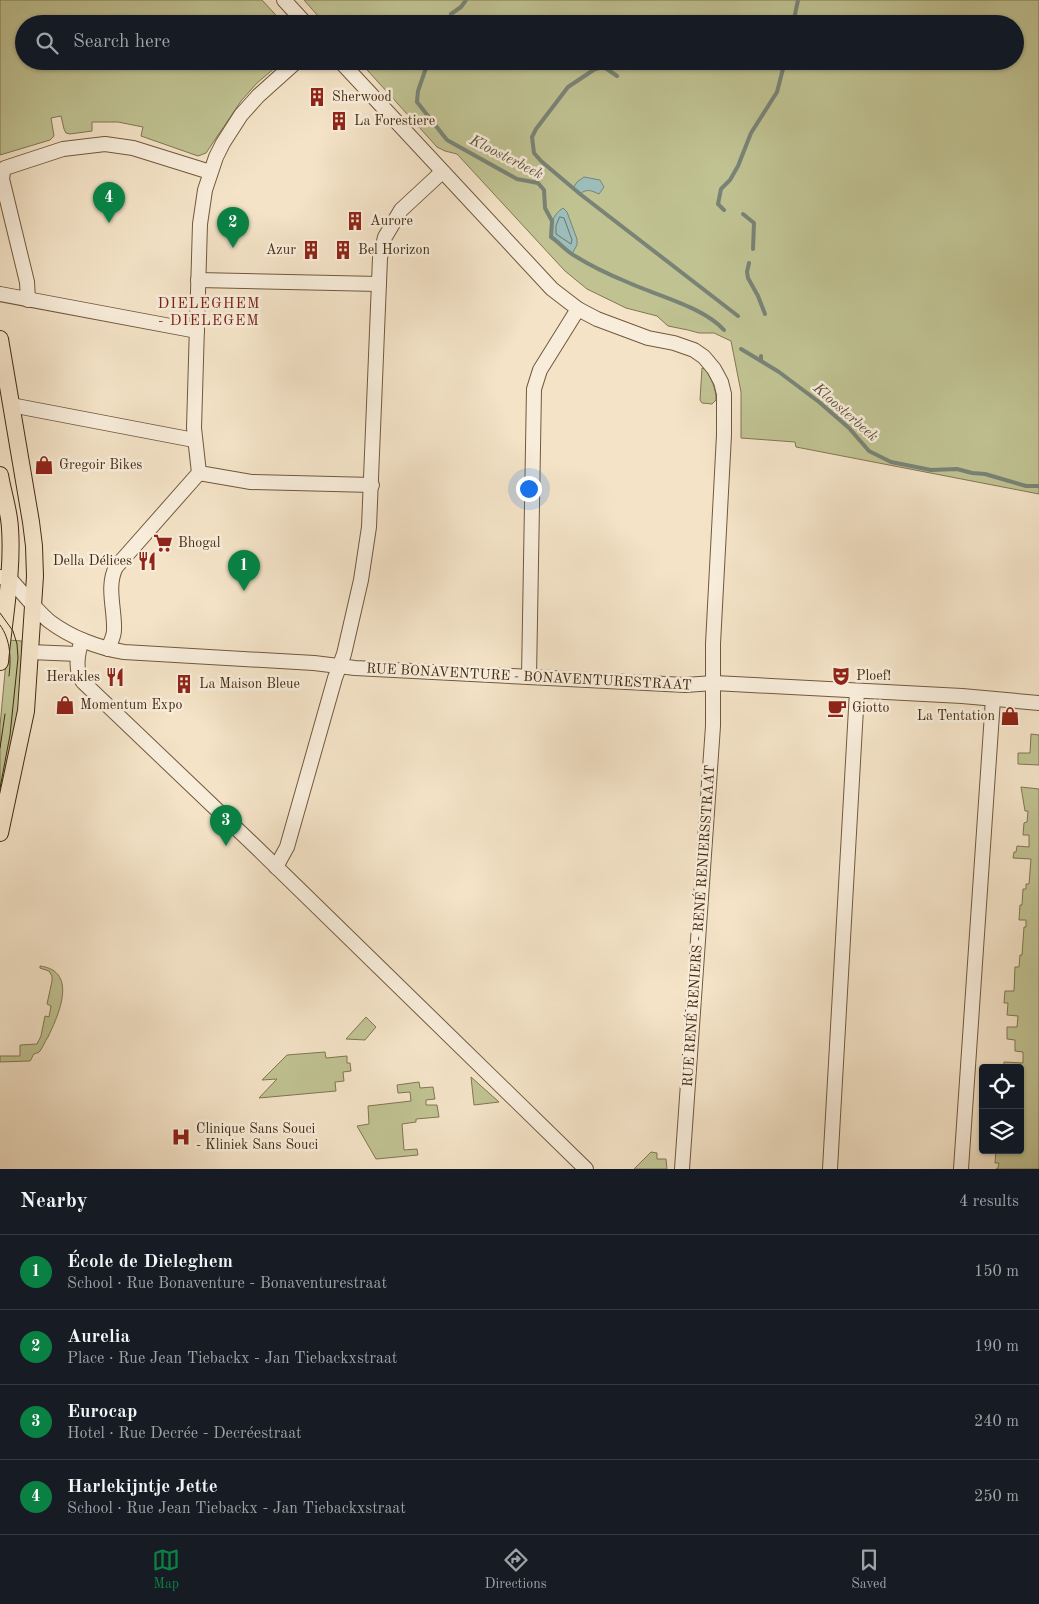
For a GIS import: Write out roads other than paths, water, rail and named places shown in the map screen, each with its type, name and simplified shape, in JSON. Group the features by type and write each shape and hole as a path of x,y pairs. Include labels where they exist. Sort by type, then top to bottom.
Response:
{"main road":[{"path":"0,339 34,546 35,576 26,711 0,833"},
{"path":"0,475 10,526 0,662"}],"street":[{"path":"284,0 298,15"},
{"path":"199,473 194,440 198,280 202,208 210,172 223,143 241,115 258,96 287,70"},
{"name":"RUE RENÉ RENIERS - RENÉ RENIERSSTRAAT","path":"348,70 552,289 578,310 597,319 648,338 674,343 694,350 704,357 714,369 721,382 724,394 724,435 713,644 712,739 682,1169"},
{"path":"28,300 27,282 2,179 5,168 63,149 105,144 133,148 210,172"},
{"path":"276,867 287,847 335,678 340,667 361,580 369,527 372,486 380,258 385,237 391,225 408,202 442,172"},
{"path":"198,280 379,284"},
{"path":"0,294 197,331"},
{"path":"529,677 534,389 540,370 578,310"},
{"path":"11,405 194,440"},
{"path":"199,473 251,482 372,486"},
{"path":"108,649 114,632 111,587 116,567 199,473"},
{"name":"RUE BONAVENTURE - BONAVENTURESTRAAT","path":"5,578 49,620 82,640 108,649 124,652 314,663 340,667 529,677 692,685 714,683 969,696 1039,703"},
{"path":"82,640 78,654 79,674 83,682 586,1169"},
{"path":"30,652 78,654"},
{"path":"830,1169 857,691"},
{"path":"961,1169 993,699"}],"water":[{"path":"584,177 600,180 604,187 599,194 587,191 580,194 573,188"},
{"path":"563,208 567,212 577,239 577,245 572,254 551,237 553,221 556,214"}],"waterway":[{"name":"Kloosterbeek","path":"451,15 466,0"},
{"name":"Kloosterbeek","path":"795,15 798,0"},
{"name":"Kloosterbeek","path":"425,70 418,91 417,102 447,140 517,179 538,183 544,190 545,208 552,221 551,237 587,263 638,287 692,308 724,330"},
{"name":"Kloosterbeek","path":"594,70 568,87 536,129 532,137 534,153 580,194 738,316"},
{"name":"Kloosterbeek","path":"608,70 617,76"},
{"name":"Kloosterbeek","path":"724,210 718,204 721,189 730,180 738,166 751,133 777,92 783,70"},
{"name":"Kloosterbeek","path":"743,214 754,223 753,249"},
{"name":"Kloosterbeek","path":"749,263 748,278 765,314"},
{"name":"Kloosterbeek","path":"741,349 761,361"},
{"name":"Kloosterbeek","path":"761,356 761,361 819,402 849,428 869,451 891,462 931,470 957,469 985,474 1026,486 1039,486"}],"tram line":[{"path":"0,613 13,631 17,644 18,658 10,735 0,788"},
{"path":"0,625 4,631 9,650 9,676"},
{"path":"0,748 5,714"}],"place":[{"name":"Sherwood","path":"317,97"},
{"name":"La Forestiere","path":"339,121"},
{"name":"Aurore","path":"355,221"},
{"name":"Harlekijntje Jette","path":"109,223"},
{"name":"Aurelia","path":"233,248"},
{"name":"Azur","path":"311,250"},
{"name":"Bel Horizon","path":"343,250"},
{"name":"Gregoir Bikes","path":"44,465"},
{"name":"Bhogal","path":"163,543"},
{"name":"Della Délices","path":"147,561"},
{"name":"École de Dieleghem","path":"244,591"},
{"name":"Ploef!","path":"841,676"},
{"name":"Herakles","path":"115,677"},
{"name":"La Maison Bleue","path":"184,684"},
{"name":"Momentum Expo","path":"65,705"},
{"name":"Giotto","path":"837,708"},
{"name":"La Tentation","path":"1010,716"},
{"name":"Eurocap","path":"226,846"},
{"name":"Clinique Sans Souci - Kliniek Sans Souci","path":"181,1137"}],"district":[{"name":"DIELEGHEM - DIELEGEM","path":"209,312"}]}
